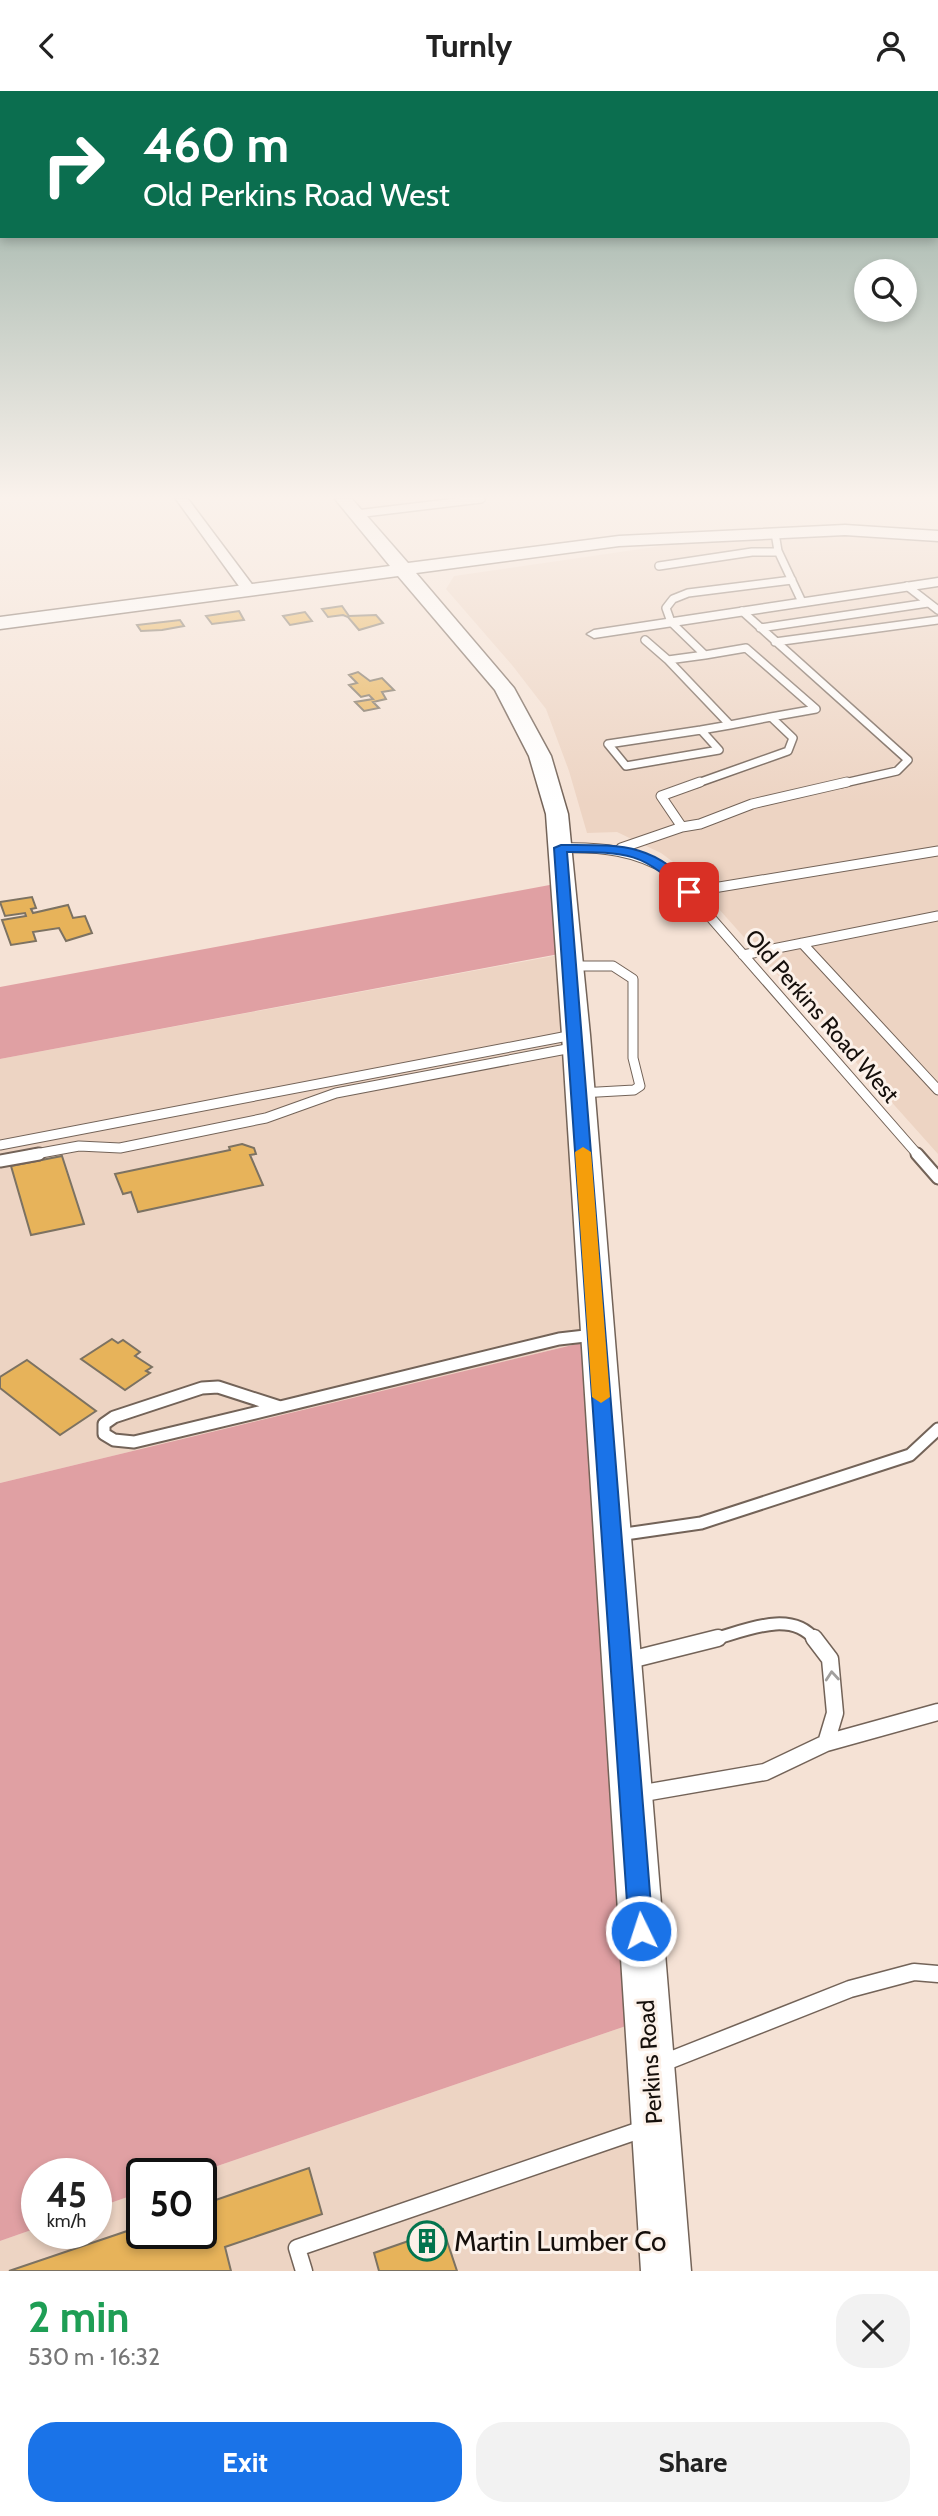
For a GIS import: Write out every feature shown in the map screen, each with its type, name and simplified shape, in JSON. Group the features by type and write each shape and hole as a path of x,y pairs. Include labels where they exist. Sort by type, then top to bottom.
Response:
{"main road":[{"path":"0,623 168,601"},
{"name":"Perkins Road","path":"431,601 491,670 524,722 546,773 561,848 666,2271"}],"street":[{"path":"594,633 802,601"}],"lane":[{"path":"672,601 666,608 671,622 705,655"},
{"path":"925,601 938,610"},
{"path":"760,628 928,603"},
{"path":"621,848 682,827 700,824 752,804 897,771 908,760 742,611"},
{"path":"775,642 938,620"},
{"path":"645,640 668,660 730,725"},
{"path":"668,660 746,648 816,709 607,744 626,766 719,750 700,729"},
{"path":"682,827 671,816 661,796 788,751 793,739 771,717"},
{"name":"Old Perkins Road West","path":"561,848 621,848 647,856 671,872 932,1163 938,1178"},
{"path":"689,892 938,851"},
{"path":"743,955 938,916"},
{"path":"802,943 938,1090"},
{"path":"569,966 613,966 624,969 633,979 633,1058 640,1086 634,1090 579,1093"},
{"path":"0,1145 576,1041"},
{"path":"0,1161 79,1146 120,1147 266,1118 336,1093 576,1041"},
{"path":"282,1408 218,1387 202,1388 114,1417 104,1424 104,1434 114,1440 134,1442 282,1408 559,1339 596,1335"},
{"path":"611,1536 701,1523 910,1455 938,1429"},
{"path":"621,1662 781,1622 809,1632 830,1659 835,1713 826,1743"},
{"path":"631,1795 765,1772 826,1743 938,1712"},
{"path":"651,2068 850,1989 914,1972 938,1974"},
{"path":"304,2271 297,2248 655,2125"}],"shaded area":[{"path":"456,601 938,601 938,1154 684,870 661,853 617,832 587,833 569,771 546,709"},
{"path":"555,884 559,954 0,1059 0,987"},
{"path":"559,955 585,1342 0,1483 0,1059"},
{"path":"585,1342 626,2026 217,2166 217,2158 126,2158 126,2198 112,2202 112,2158 21,2158 21,2234 0,2241 0,1483"},
{"path":"626,2026 642,2271 0,2271 0,2241 21,2234 21,2249 112,2249 112,2202 126,2198 126,2249 217,2249 217,2166"}],"building":[{"path":"342,606 349,616 376,615 383,623 359,630 348,617 328,617 322,609"},
{"path":"239,611 244,620 212,624 206,616"},
{"path":"305,612 312,621 290,625 283,616"},
{"path":"180,620 184,626 162,630 141,631 137,625"},
{"path":"358,672 370,681 382,678 394,690 382,692 386,699 373,702 379,708 364,711 355,702 373,699 369,695 361,697 349,685 357,683 349,675"},
{"path":"32,897 36,908 31,909 33,913 68,905 73,918 85,916 92,933 66,941 59,928 33,932 36,941 11,945 2,920 26,916 25,913 5,916 0,902"},
{"path":"242,1144 254,1148 256,1154 250,1155 263,1185 138,1212 131,1192 123,1194 115,1174 230,1150 229,1147"},
{"path":"62,1156 84,1224 31,1235 11,1166"},
{"path":"112,1339 118,1343 123,1340 140,1352 135,1356 152,1367 146,1371 150,1373 125,1390 81,1359"},
{"path":"27,1360 96,1411 60,1435 0,1388 0,1377"},
{"path":"309,2168 322,2214 225,2247 231,2271 9,2271 74,2249 112,2249 112,2236 126,2231 126,2249 217,2249 217,2200"},
{"name":"Martin Lumber Co","path":"443,2229 457,2271 379,2271 374,2253"}],"slow traffic":[{"path":"583,1152 601,1397"}],"place":[{"name":"Martin Lumber Co","path":"427,2241"}],"route":[{"path":"641,1931 561,848 621,848 647,856 671,872 689,892"}]}
